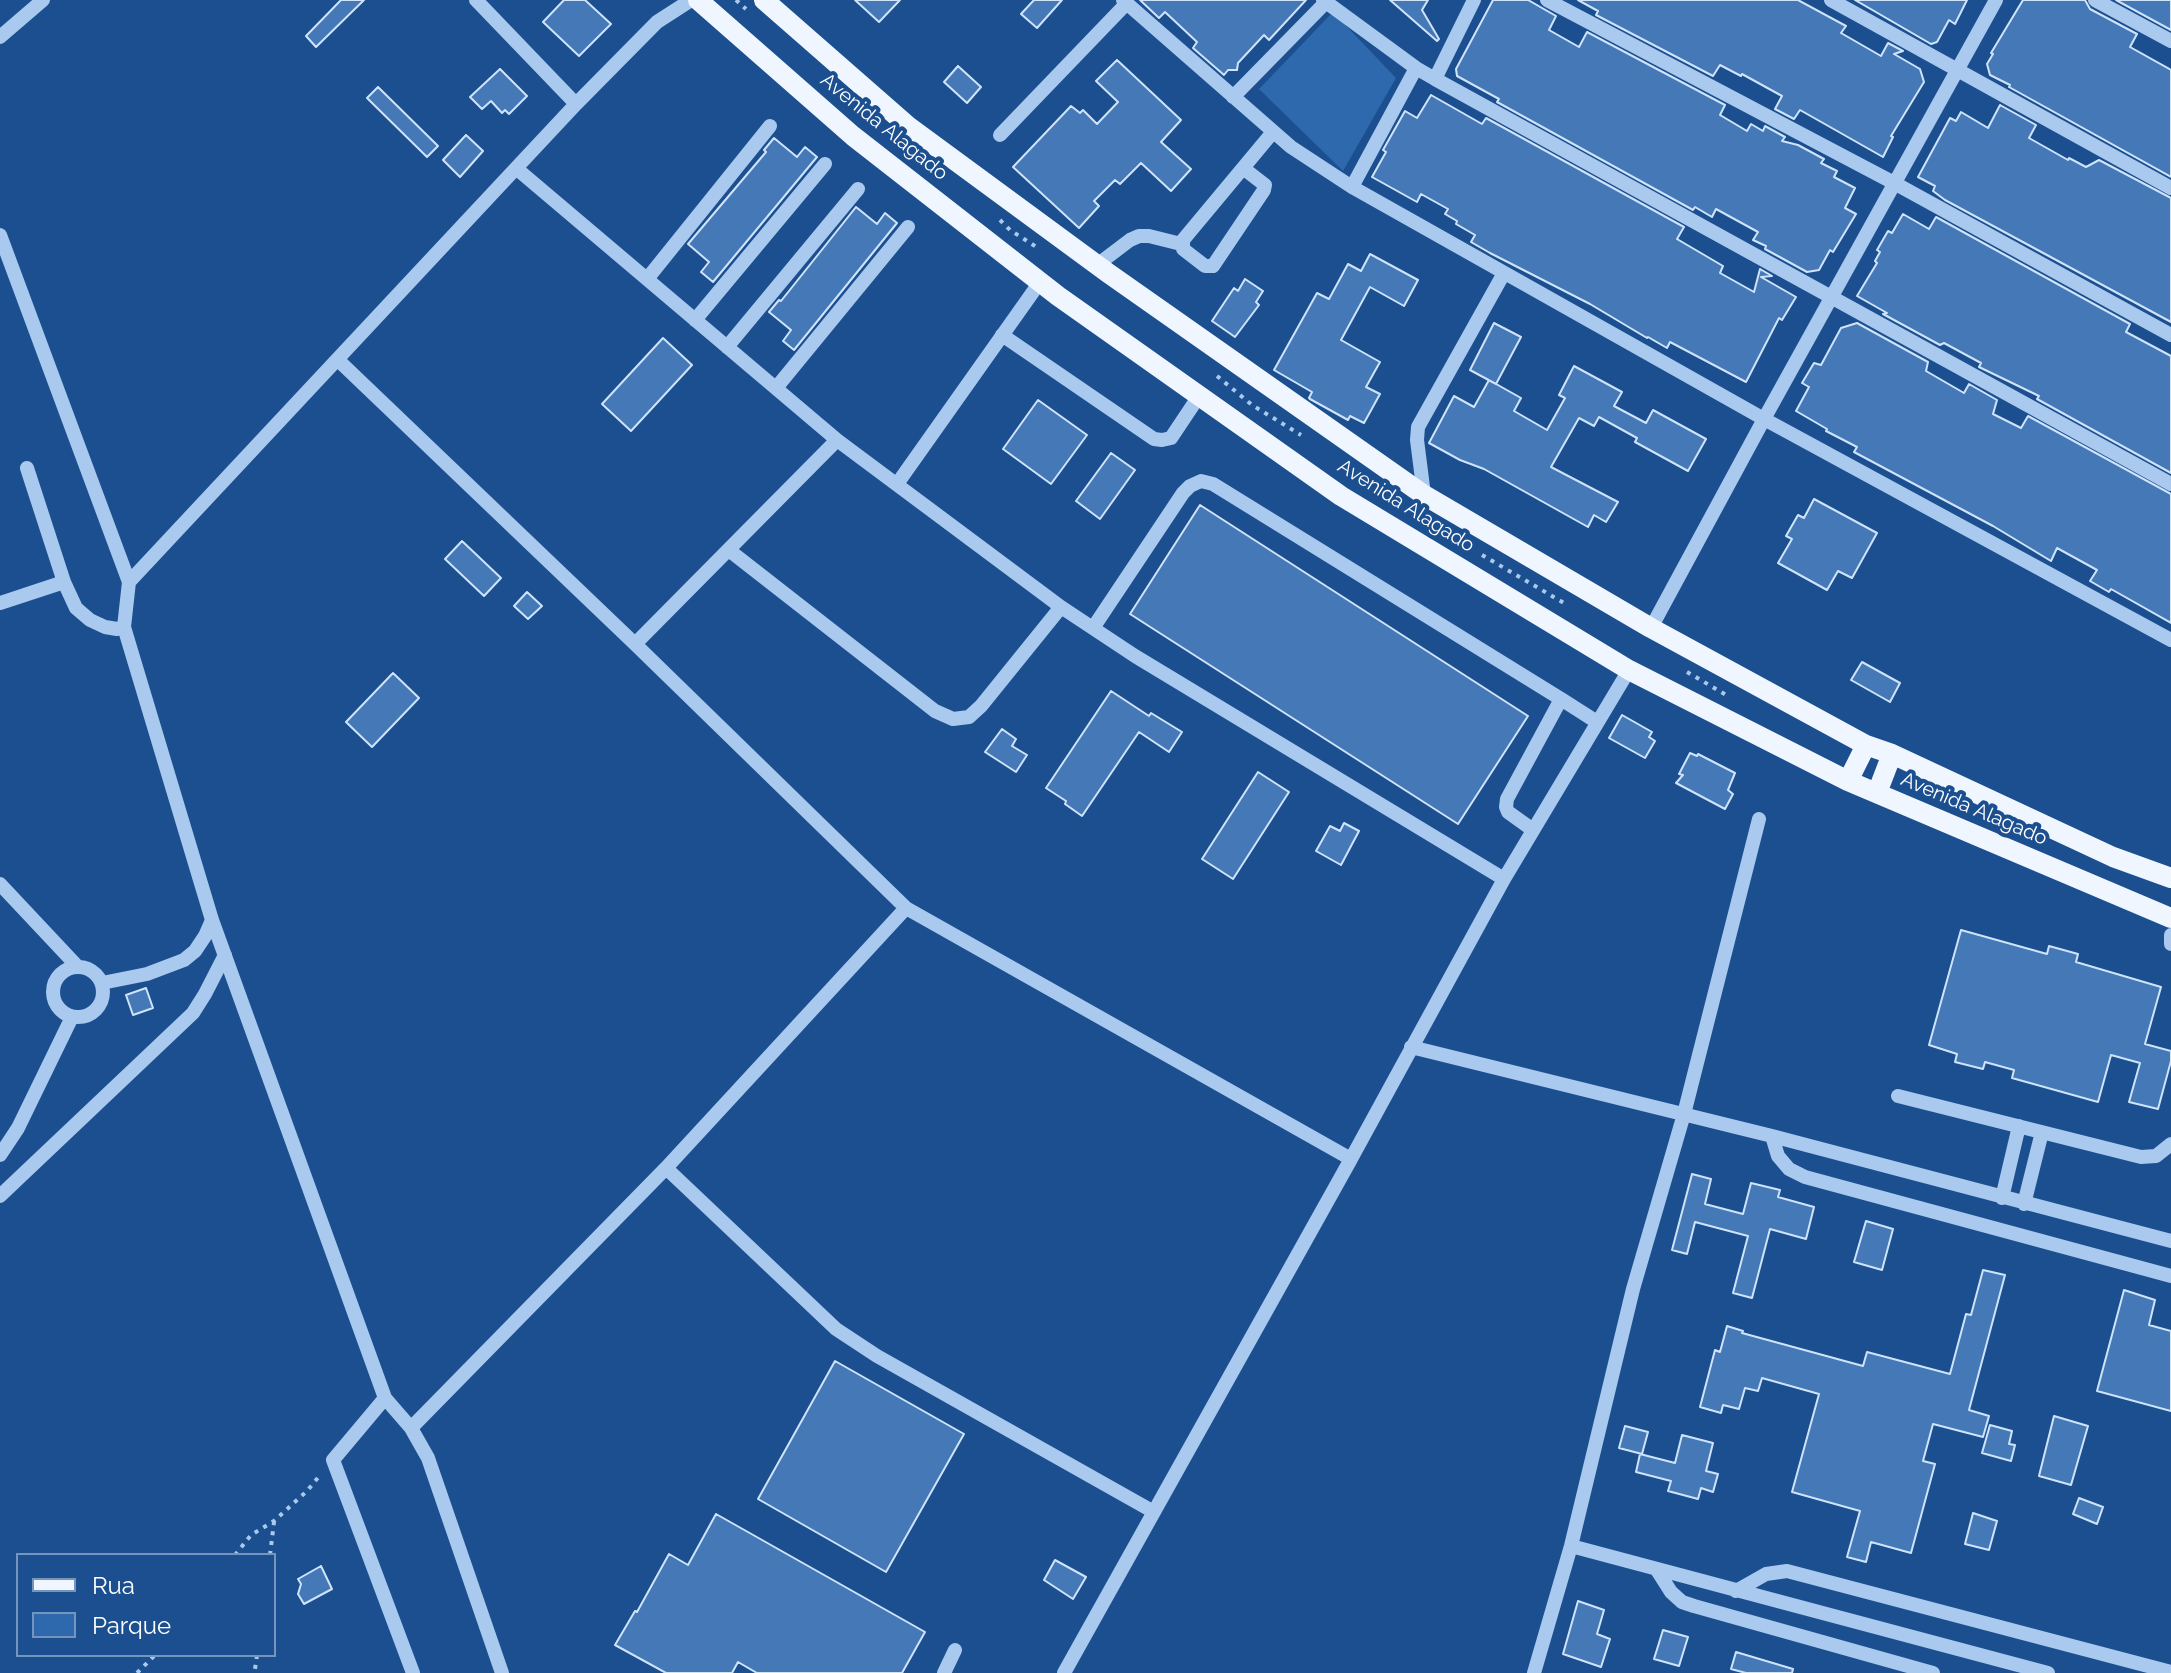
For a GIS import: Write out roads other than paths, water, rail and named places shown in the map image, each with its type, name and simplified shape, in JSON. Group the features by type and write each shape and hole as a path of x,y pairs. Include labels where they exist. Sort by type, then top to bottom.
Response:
{"main road":[{"name":"Avenida Alagado","path":"698,0 853,136 1040,282 1341,496 1629,670 1848,781 2171,918"},
{"name":"Avenida Alagado","path":"764,0 908,126 1097,265 1424,495 1651,628 1866,745 1892,754 2113,857 2171,878"},
{"path":"1848,781 1866,745"},
{"path":"1877,793 1892,754"}],"street":[{"path":"0,37 43,0"},
{"path":"476,0 576,104"},
{"path":"657,22 665,0"},
{"path":"129,582 576,104 657,22 691,0"},
{"path":"1435,79 1474,0"},
{"path":"1547,0 1896,184 2171,335"},
{"path":"1831,0 2171,188"},
{"path":"1651,628 1996,0"},
{"path":"2095,0 2171,41"},
{"path":"1233,97 1324,1 1435,79 2171,484"},
{"path":"1000,135 1125,2 1291,147 1352,187 1764,419 2171,640"},
{"path":"1352,187 1416,68"},
{"path":"647,279 770,126"},
{"path":"1181,244 1273,132"},
{"path":"695,320 825,164"},
{"path":"1181,244 1205,266 1213,266 1264,190 1265,185 1243,168"},
{"path":"517,169 837,440 1061,607 1135,656 1504,879"},
{"path":"727,347 858,189"},
{"path":"776,388 908,227"},
{"path":"0,235 129,582 124,627 212,920 385,1398 411,1428 428,1458 502,1673"},
{"path":"1097,265 1139,236 1181,244"},
{"path":"1424,495 1418,427 1504,273"},
{"path":"897,484 1040,282"},
{"path":"1002,335 1154,439 1171,438 1199,396"},
{"path":"338,360 906,908 1351,1159"},
{"path":"635,644 837,440"},
{"path":"27,468 64,582 76,608 105,627 124,627"},
{"path":"1093,628 1183,493 1201,481 1213,484 1597,722"},
{"path":"730,551 935,711 953,719 969,717 981,706 1061,607"},
{"path":"0,603 64,582"},
{"path":"1064,1673 1504,879 1629,670"},
{"path":"1533,830 1508,812 1507,799 1561,699"},
{"path":"1534,1673 1571,1546 1633,1289 1684,1114 1759,819"},
{"path":"0,884 77,966"},
{"path":"411,1428 666,1168 906,908"},
{"path":"102,983 147,974 184,960 200,944 212,920"},
{"path":"2171,935 2171,944"},
{"path":"0,1196 193,1013 225,955"},
{"path":"77,966 89,969 102,983 102,1002 86,1016 72,1017 64,1013 53,997 54,984 65,970 77,966"},
{"path":"0,1155 18,1128 72,1017"},
{"path":"1411,1047 1772,1136 2171,1241"},
{"path":"1898,1096 2141,1157 2156,1156 2171,1144"},
{"path":"2002,1198 2019,1126"},
{"path":"2024,1204 2042,1132"},
{"path":"1772,1136 1778,1156 1789,1169 1805,1177 2171,1276"},
{"path":"666,1168 836,1329 877,1356 1154,1512"},
{"path":"385,1398 333,1460 413,1673"},
{"path":"1571,1546 2048,1673"},
{"path":"1657,1570 1671,1592 1682,1602 1933,1673"},
{"path":"1736,1591 1766,1574 1787,1571 2171,1672"},
{"path":"944,1673 955,1650"}]}
